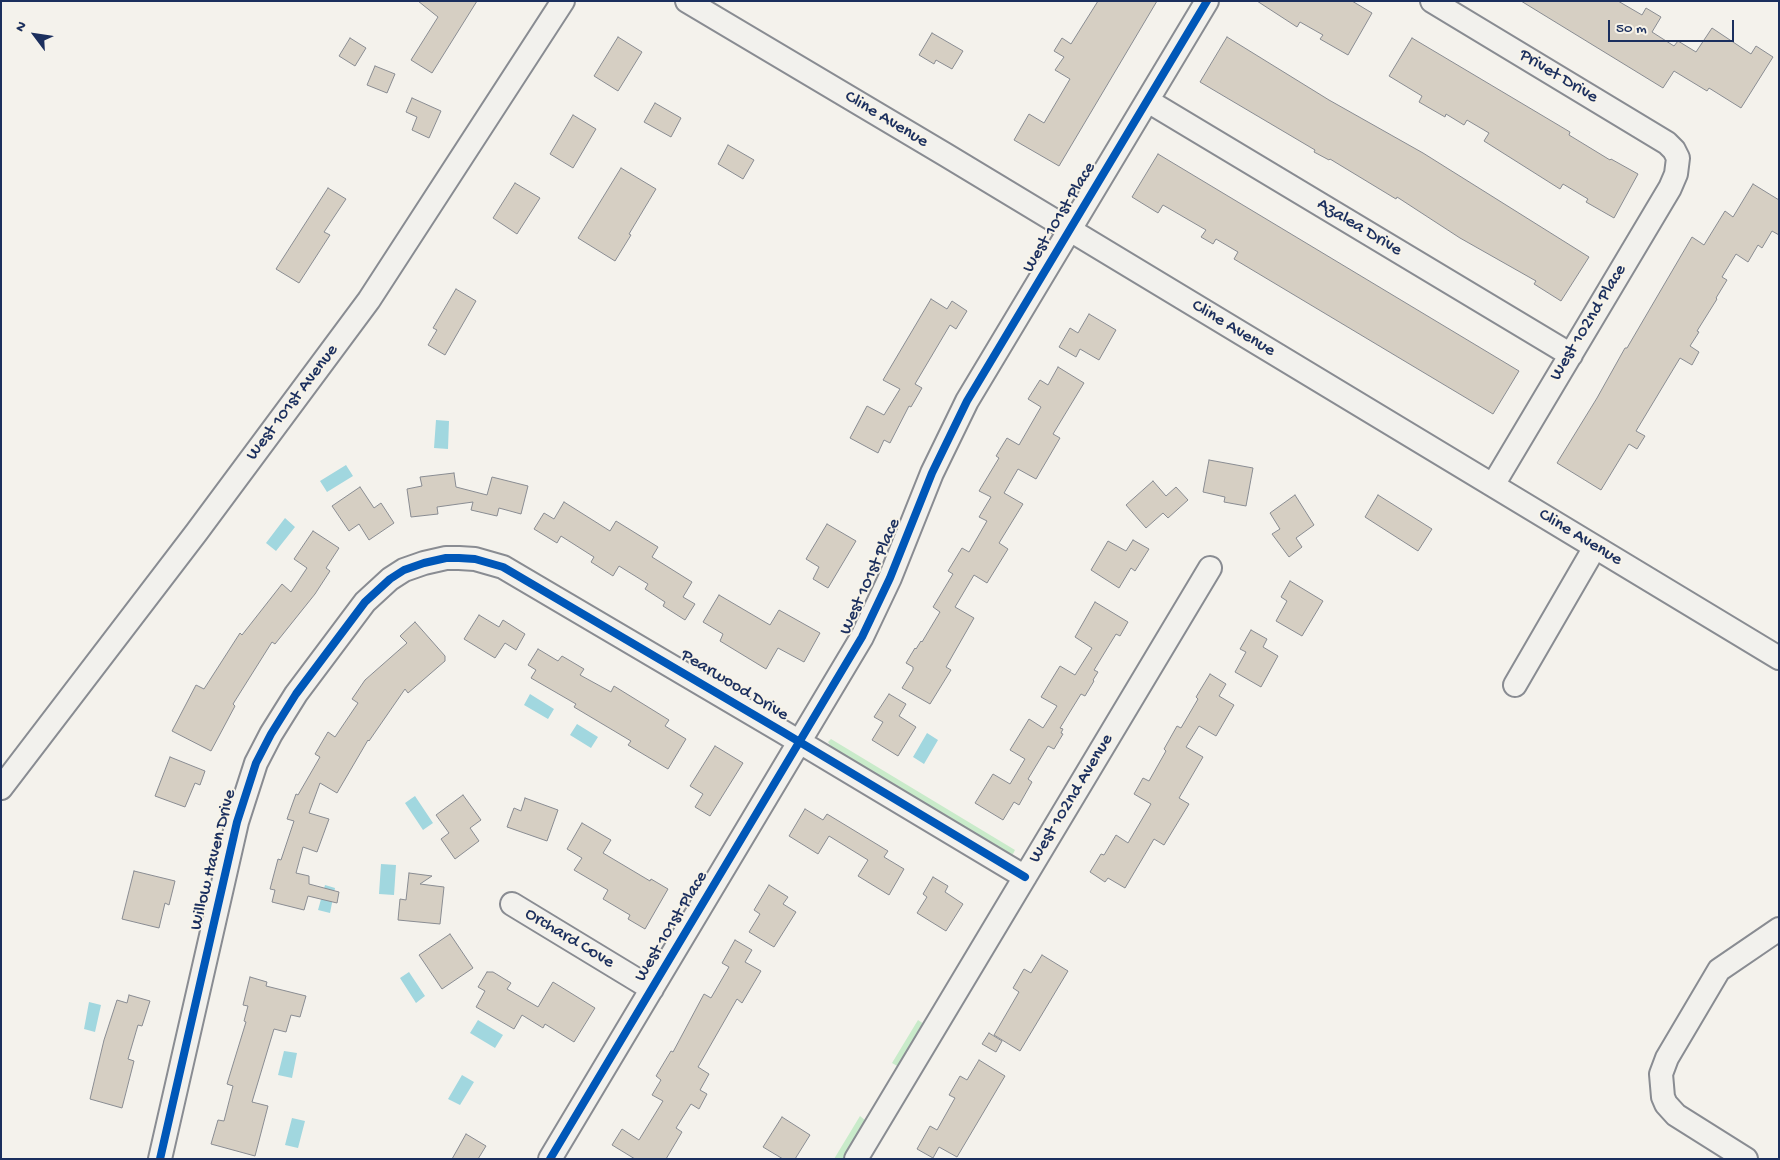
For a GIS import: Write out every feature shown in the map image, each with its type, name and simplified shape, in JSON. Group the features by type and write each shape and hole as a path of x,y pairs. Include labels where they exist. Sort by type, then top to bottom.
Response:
{"street":[{"name":"West 101st Avenue","path":"1,788 202,525 369,300 563,1"},
{"name":"Cline Avenue","path":"687,1 1674,593 1779,658"},
{"name":"West 101st Place","path":"550,1159 847,664 877,609 935,467 967,401 1208,1"},
{"name":"Privet Drive","path":"1432,1 1667,143 1674,150 1678,158"},
{"name":"Azalea Drive","path":"1148,101 1570,355"},
{"name":"West 102nd Place","path":"1493,485 1670,188 1676,174 1678,158"},
{"path":"1515,685 1595,547"},
{"name":"Pearwood Drive","path":"446,558 474,559 489,562 509,571 1025,877"},
{"name":"Willow Haven Drive","path":"160,1159 237,822 250,777 263,748 306,679 376,590 404,570 446,558"},
{"name":"West 102nd Avenue","path":"856,1159 1210,568"},
{"name":"Orchard Cove","path":"512,904 652,988"},
{"path":"1746,1159 1682,1120 1671,1110 1663,1097 1660,1082 1663,1066 1667,1058 1719,970 1779,929"}],"green space":[{"path":"831,739 1015,850 1013,854 1006,853 1002,849 1000,850 838,752 828,742"},
{"path":"918,1020 924,1024 899,1067 892,1063"},
{"path":"860,1116 866,1121 843,1159 834,1159"}],"water":[{"path":"436,420 449,421 448,449 434,448"},
{"path":"346,465 353,476 327,492 320,481"},
{"path":"285,518 295,527 276,551 266,543"},
{"path":"530,694 554,709 548,719 524,705"},
{"path":"577,724 598,737 591,748 570,735"},
{"path":"927,733 938,740 924,764 913,757"},
{"path":"415,796 433,823 423,830 405,803"},
{"path":"381,864 396,865 394,895 379,894"},
{"path":"325,885 335,888 330,913 318,910"},
{"path":"409,972 425,996 416,1003 400,978"},
{"path":"89,1002 101,1005 95,1032 84,1029"},
{"path":"478,1020 503,1035 495,1048 470,1033"},
{"path":"284,1051 297,1053 292,1078 278,1075"},
{"path":"462,1075 474,1082 460,1105 448,1099"},
{"path":"292,1118 305,1121 298,1148 285,1145"}],"building":[{"path":"418,1 477,1 432,73 411,60 438,17"},
{"path":"1098,1 1157,1 1059,166 1014,140 1029,114 1044,123 1070,79 1055,70 1064,57 1054,51 1062,38 1071,44"},
{"path":"1257,1 1352,1 1372,13 1348,55 1320,39 1323,35 1300,22 1297,27"},
{"path":"1521,1 1618,1 1642,15 1646,8 1661,17 1652,32 1674,46 1678,41 1696,52 1712,28 1751,54 1756,46 1773,57 1741,108 1709,88 1707,91 1674,71 1663,88"},
{"path":"932,33 963,51 952,69 936,60 934,64 919,55"},
{"path":"618,37 642,52 618,91 594,76"},
{"path":"1227,37 1329,100 1423,153 1589,257 1561,301 1534,284 1536,281 1460,238 1397,197 1396,199 1330,159 1314,152 1315,150 1200,82"},
{"path":"350,38 366,48 355,66 339,56"},
{"path":"1412,38 1570,132 1569,135 1610,160 1638,174 1614,218 1586,202 1588,199 1563,184 1560,189 1484,141 1489,133 1467,120 1464,125 1446,114 1445,117 1419,102 1422,96 1389,76"},
{"path":"375,66 395,74 387,93 367,85"},
{"path":"412,98 441,111 429,138 412,130 417,117 406,112"},
{"path":"655,103 681,118 671,137 644,122"},
{"path":"573,115 596,129 573,168 550,154"},
{"path":"728,145 754,160 743,179 718,164"},
{"path":"1158,154 1519,371 1493,414 1234,259 1238,252 1216,239 1213,244 1201,237 1206,230 1163,205 1158,213 1132,197"},
{"path":"621,168 656,189 615,261 578,238"},
{"path":"515,183 540,198 517,234 493,218"},
{"path":"1753,184 1779,200 1779,235 1772,231 1762,248 1758,245 1748,262 1736,254 1722,277 1727,280 1690,346 1699,352 1692,365 1680,358 1636,431 1645,436 1637,449 1629,444 1601,490 1557,463 1692,237 1704,245 1725,211 1733,217"},
{"path":"328,188 346,199 324,232 330,235 299,283 276,269"},
{"path":"456,289 476,301 445,355 428,345 437,330 433,328"},
{"path":"931,299 947,309 952,301 967,311 956,329 950,325 915,384 922,388 911,407 909,406 890,443 884,440 878,453 850,438 867,406 884,415 900,389 883,380"},
{"path":"1089,314 1116,330 1099,360 1080,349 1076,357 1059,347 1070,328 1078,333"},
{"path":"1058,367 1084,383 1053,434 1060,438 1036,479 1018,469 1004,493 1023,504 999,543 1008,549 987,583 974,575 955,607 974,618 946,667 951,670 930,704 902,688 913,670 913,667 906,663 915,648 922,642 940,612 933,607 953,574 948,571 962,548 969,552 987,521 979,517 991,497 979,491 999,458 996,456 1007,438 1019,445 1041,407 1028,399 1040,380 1048,385"},
{"path":"1209,460 1253,468 1246,506 1224,502 1225,497 1203,492"},
{"path":"454,473 456,487 487,495 492,477 528,486 521,514 499,508 497,516 471,510 473,502 437,507 438,514 411,517 407,489 422,486 420,477"},
{"path":"1153,481 1166,496 1176,487 1188,500 1168,518 1163,513 1146,528 1126,505"},
{"path":"360,487 374,508 381,503 394,523 369,540 359,524 349,531 332,506"},
{"path":"1295,495 1314,525 1296,538 1302,547 1289,557 1272,534 1280,529 1270,513"},
{"path":"1378,495 1432,529 1418,551 1365,517"},
{"path":"564,502 610,531 616,521 658,547 652,557 692,582 683,597 695,604 685,620 663,606 665,602 645,589 648,584 619,566 613,576 591,562 594,557 561,536 557,543 534,529 544,513 554,519"},
{"path":"827,524 856,541 828,588 813,579 819,567 806,559"},
{"path":"313,531 339,548 326,568 330,571 315,594 275,644 272,642 233,704 235,706 211,751 172,731 196,685 204,689 240,633 242,635 282,584 291,592 307,568 294,559"},
{"path":"1133,540 1149,549 1135,571 1131,568 1119,588 1091,570 1108,541 1126,551"},
{"path":"1290,581 1323,601 1302,636 1276,621 1287,601 1281,597"},
{"path":"719,595 770,625 779,610 820,633 804,662 778,648 766,669 720,641 723,634 703,622"},
{"path":"1095,602 1128,622 1120,636 1116,634 1094,670 1098,672 1085,696 1081,694 1060,728 1063,729 1061,733 1063,734 1054,749 1048,746 1028,779 1032,782 1019,805 1014,802 1003,820 975,803 993,774 1010,784 1025,759 1010,750 1029,719 1043,728 1057,706 1041,697 1060,666 1075,675 1092,648 1075,637"},
{"path":"479,615 499,627 503,620 525,634 516,650 505,643 495,658 464,639"},
{"path":"415,622 445,656 445,661 408,693 405,689 368,740 337,793 320,783 309,813 329,819 317,852 303,847 296,873 309,876 309,884 339,892 337,903 308,896 304,910 272,902 275,890 270,889 278,859 281,860 294,821 287,819 296,794 298,795 320,757 315,754 328,732 335,737 358,703 352,699 365,680 407,643 400,636"},
{"path":"1251,630 1267,639 1263,647 1278,656 1261,687 1235,672 1246,652 1240,649"},
{"path":"538,649 558,661 562,656 584,669 580,675 611,692 614,686 669,720 665,726 686,739 668,769 628,745 631,741 574,707 576,704 531,678 536,670 528,665"},
{"path":"1210,674 1226,684 1219,696 1234,705 1216,736 1199,726 1186,747 1203,757 1179,798 1189,804 1164,845 1154,839 1125,888 1108,878 1105,882 1090,872 1101,854 1104,855 1116,835 1128,843 1151,804 1134,794 1143,778 1149,781 1166,751 1164,749 1177,726 1181,728"},
{"path":"889,694 906,704 899,716 916,727 898,756 872,740 883,722 874,717"},
{"path":"715,746 743,763 710,816 695,807 703,794 690,786"},
{"path":"170,757 205,771 200,785 195,783 185,807 155,796"},
{"path":"463,795 481,820 470,828 479,841 455,859 441,839 449,833 436,815"},
{"path":"525,798 558,810 547,841 507,827 514,808 521,811"},
{"path":"805,809 823,820 827,814 888,851 884,857 904,869 889,895 858,876 868,860 829,836 818,854 789,836"},
{"path":"582,823 611,840 603,853 650,881 651,879 668,889 645,929 628,919 630,915 603,899 608,890 574,870 582,858 567,849"},
{"path":"134,871 175,881 169,905 165,903 159,928 122,919"},
{"path":"409,873 432,876 420,884 444,887 440,924 398,920 400,899 406,900"},
{"path":"933,877 948,886 945,892 963,904 946,931 917,913 927,897 923,894"},
{"path":"769,885 788,897 783,904 796,912 774,947 749,932 760,914 754,910"},
{"path":"450,934 473,968 442,989 419,955"},
{"path":"735,940 752,950 745,962 761,971 742,1003 737,999 698,1067 709,1074 700,1090 707,1094 699,1109 691,1104 676,1128 682,1132 666,1159 635,1159 612,1145 622,1129 639,1140 663,1101 652,1095 661,1080 656,1076 671,1051 673,1052 704,994 711,998 729,967 722,963"},
{"path":"1042,955 1068,971 1020,1051 994,1035 1019,992 1013,988 1024,969 1031,973"},
{"path":"487,972 493,972 511,983 507,989 538,1007 553,982 595,1008 574,1042 545,1024 543,1028 522,1015 514,1029 476,1007 485,991 478,987"},
{"path":"250,977 267,982 266,986 306,996 300,1017 291,1015 286,1032 274,1029 252,1102 268,1106 255,1156 211,1144 218,1120 224,1121 233,1086 227,1084 246,1022 244,1021 248,1006 243,1005"},
{"path":"129,995 150,1001 142,1026 138,1025 128,1059 134,1061 122,1108 90,1099 104,1040 117,1000 127,1003"},
{"path":"989,1033 1002,1041 996,1052 982,1044"},
{"path":"979,1060 1005,1076 957,1157 939,1147 933,1158 917,1149 930,1126 937,1130 955,1098 949,1095 960,1076 967,1080"},
{"path":"782,1117 810,1135 795,1159 783,1159 763,1147"},
{"path":"466,1134 486,1146 478,1159 452,1159"}],"cycle path":[{"path":"550,1159 862,637 890,578 932,473 967,401 1207,1"},
{"path":"160,1159 237,822 256,763 271,734 296,694 365,602 390,579 404,570 424,563 446,558 459,558 475,559 503,567 1025,877"}]}
